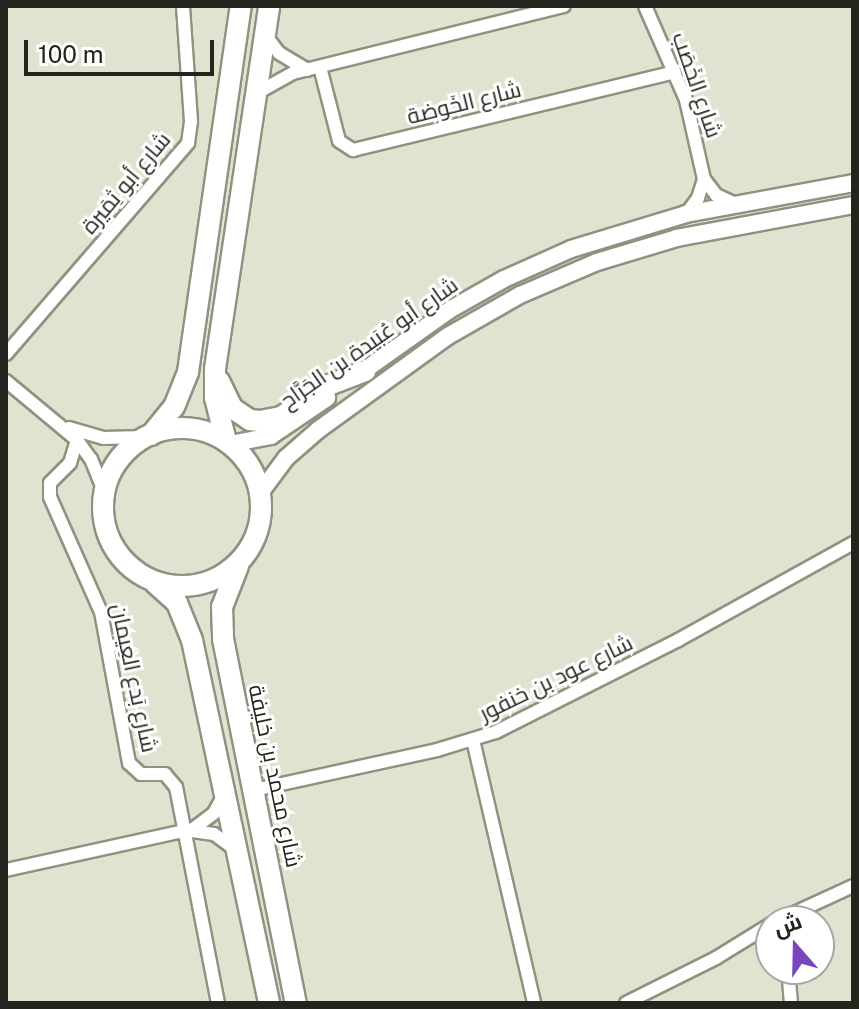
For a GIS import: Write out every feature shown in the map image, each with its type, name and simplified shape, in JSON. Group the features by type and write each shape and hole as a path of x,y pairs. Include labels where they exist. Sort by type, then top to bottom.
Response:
{"highway":[{"path":"228,442 215,398 215,369 269,6"},
{"path":"238,12 188,372 174,407 148,436 126,451 112,470 104,492 103,519 112,545 129,566 152,580 177,603 186,621 269,1003"},
{"path":"215,369 232,408 250,420 260,421 281,417 329,385 365,371"},
{"path":"148,436 189,428 228,442 244,457 260,493 258,529 241,561 222,576 199,584 175,586 152,580"},
{"name":"شارع محمد بن خليفة","path":"241,561 226,591 221,623 296,1003"}],"main road":[{"name":"شارع أبو عُبَيدة بن الجَرَّاح","path":"228,442 271,436 425,325 504,279 584,244 733,203 853,183"},
{"name":"شارع أبو عُبَيدة بن الجَرَّاح","path":"260,493 286,458 318,430 448,336 520,295 597,262 663,241 853,205"}],"street":[{"name":"شارع أبو ثِمَيرة","path":"6,354 188,143 191,121 183,6"},
{"path":"257,93 280,77 564,6"},
{"name":"شارع الخَصَب","path":"645,6 675,72 690,115 704,179"},
{"path":"265,35 279,53 314,68"},
{"name":"شارع الخَوضة","path":"314,68 339,141 353,150 675,72"},
{"path":"704,179 716,195 733,203"},
{"path":"686,214 698,198 704,179"},
{"path":"6,381 77,440 91,459 104,492"},
{"path":"62,426 103,438 148,436"},
{"name":"شارع بَدع العِيمان","path":"77,440 70,463 50,483 50,497 98,604 129,763 141,774 170,777 185,831 218,1003"},
{"name":"شارع عود بن خنفور","path":"254,790 473,740 557,703 853,543"},
{"path":"473,740 534,1003"},
{"path":"185,831 214,813 225,790"},
{"path":"6,870 185,831 214,834 238,852"},
{"path":"814,905 853,886"},
{"path":"626,1003 755,935"}]}
